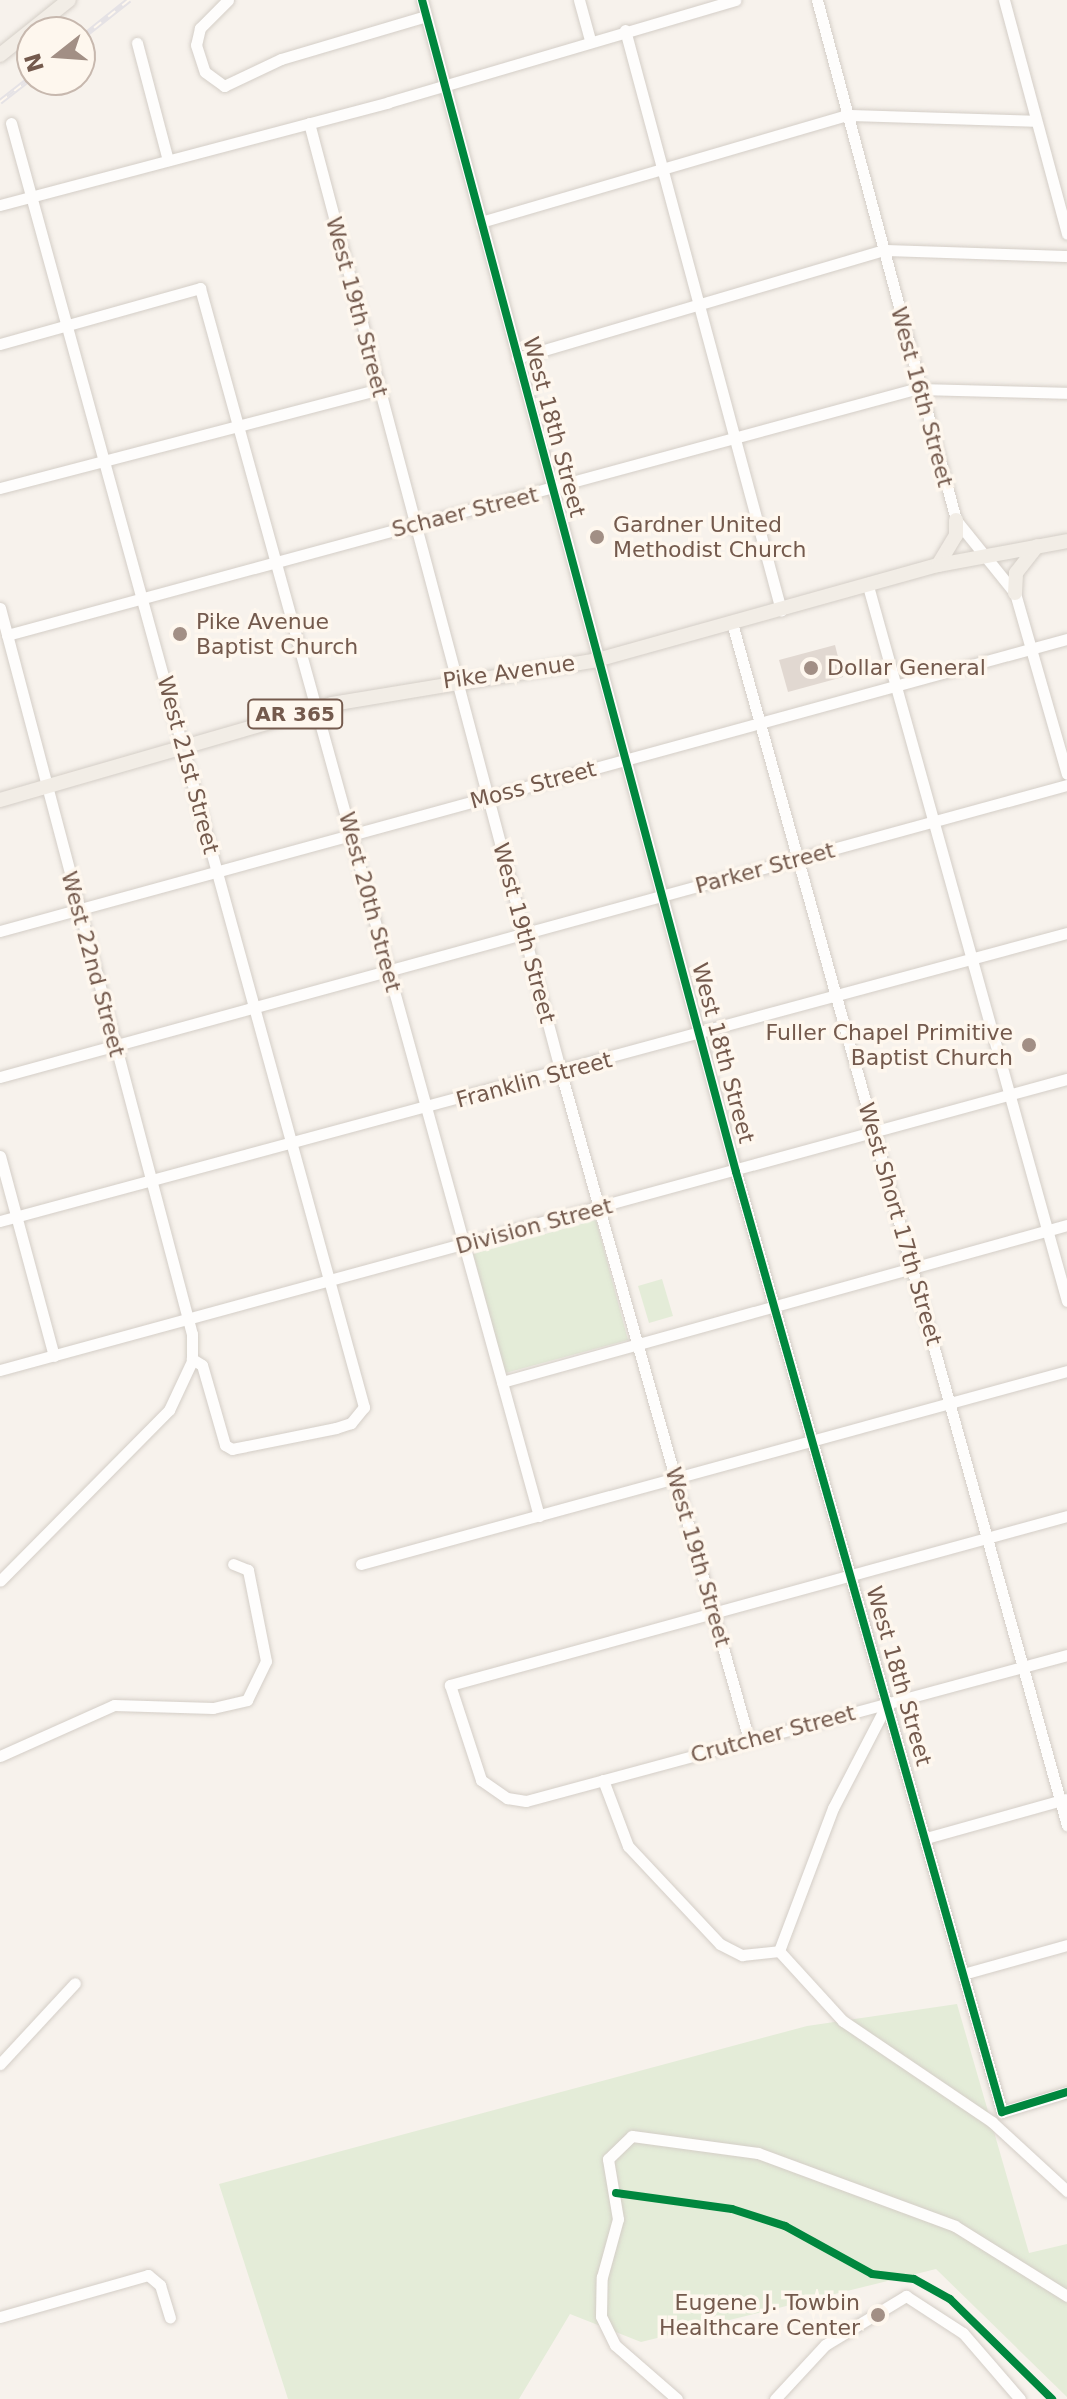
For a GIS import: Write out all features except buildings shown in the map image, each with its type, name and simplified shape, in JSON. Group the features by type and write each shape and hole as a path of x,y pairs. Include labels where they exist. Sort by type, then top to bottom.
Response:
{"main road":[{"path":"0,55 69,0"},
{"path":"938,565 956,535 956,520"},
{"name":"Pike Avenue","path":"0,800 317,708 455,679 597,660 938,565 1067,541"},
{"path":"1015,593 1016,573 1037,546"}],"street":[{"path":"228,0 200,28 196,45 205,72 224,86 281,59 426,16"},
{"name":"West 18th Street","path":"422,0 736,1172 777,1306 1002,2112 1067,2092"},
{"path":"579,0 590,40"},
{"path":"0,205 432,90 443,81 735,0"},
{"name":"West 16th Street","path":"817,0 956,520 1015,593 1067,774"},
{"path":"1004,0 1067,234"},
{"path":"625,30 781,610"},
{"path":"137,43 168,160"},
{"path":"481,222 848,115 1036,121"},
{"name":"West 21st Street","path":"11,123 364,1407 336,1428 247,1448 225,1445 202,1365 192,1359"},
{"name":"West 19th Street","path":"309,123 561,1073 749,1740"},
{"path":"517,358 884,250 1067,256"},
{"name":"West 20th Street","path":"67,325 200,288 430,1109 539,1516"},
{"path":"0,344 67,325"},
{"path":"0,488 379,389"},
{"name":"Schaer Street","path":"7,635 920,389 1067,393"},
{"path":"868,586 1067,1301"},
{"name":"West 22nd Street","path":"0,608 189,1318 192,1359"},
{"name":"West Short 17th Street","path":"732,623 1022,1668 1064,1799 1067,1825"},
{"name":"Moss Street","path":"0,931 79,913 217,872 1067,639"},
{"name":"Parker Street","path":"0,1077 1067,785"},
{"name":"Franklin Street","path":"0,1221 430,1109 1067,933"},
{"name":"Division Street","path":"0,1370 736,1172 1067,1079"},
{"path":"0,1156 54,1356"},
{"path":"502,1382 1067,1225"},
{"path":"0,1581 169,1410 192,1359"},
{"path":"361,1564 1067,1371"},
{"path":"714,1612 1067,1516"},
{"path":"0,1756 114,1705 213,1708 247,1700 266,1661 248,1570 233,1564"},
{"name":"Crutcher Street","path":"714,1612 450,1685 481,1780 507,1798 526,1801 1067,1655"},
{"path":"779,1951 833,1808 888,1702"},
{"path":"603,1780 628,1846 720,1944 742,1955 779,1951"},
{"path":"926,1838 1064,1799"},
{"path":"963,1974 1067,1945"},
{"path":"779,1951 843,2021 992,2122 1067,2191"},
{"path":"0,2064 75,1983"},
{"path":"677,2399 615,2345 601,2316 602,2277 618,2219 608,2159 632,2136 728,2145 771,2158 955,2226 1067,2296"},
{"path":"0,2317 148,2275 160,2285 170,2318"},
{"path":"775,2399 825,2345 902,2298 925,2304 963,2333 1020,2399"}],"green space":[{"path":"596,1220 628,1340 505,1373 473,1254"},
{"path":"662,1279 673,1316 649,1323 638,1286"},
{"path":"957,2004 1029,2253 1067,2244 1067,2397 936,2269 641,2342 570,2314 519,2399 288,2399 219,2184 807,2026"}],"railway":[{"path":"96,26 129,0"},
{"path":"0,102 16,90"}],"cycle path":[{"path":"422,0 736,1172 1002,2112 1067,2092"},
{"path":"616,2193 732,2209 785,2226 872,2274 914,2279 950,2299 1052,2399"}],"place":[{"name":"Gardner United Methodist Church","path":"597,537"},
{"name":"Pike Avenue Baptist Church","path":"180,634"},
{"name":"Dollar General","path":"811,668"},
{"name":"Fuller Chapel Primitive Baptist Church","path":"1029,1045"},
{"name":"Eugene J. Towbin Healthcare Center","path":"878,2315"}]}
